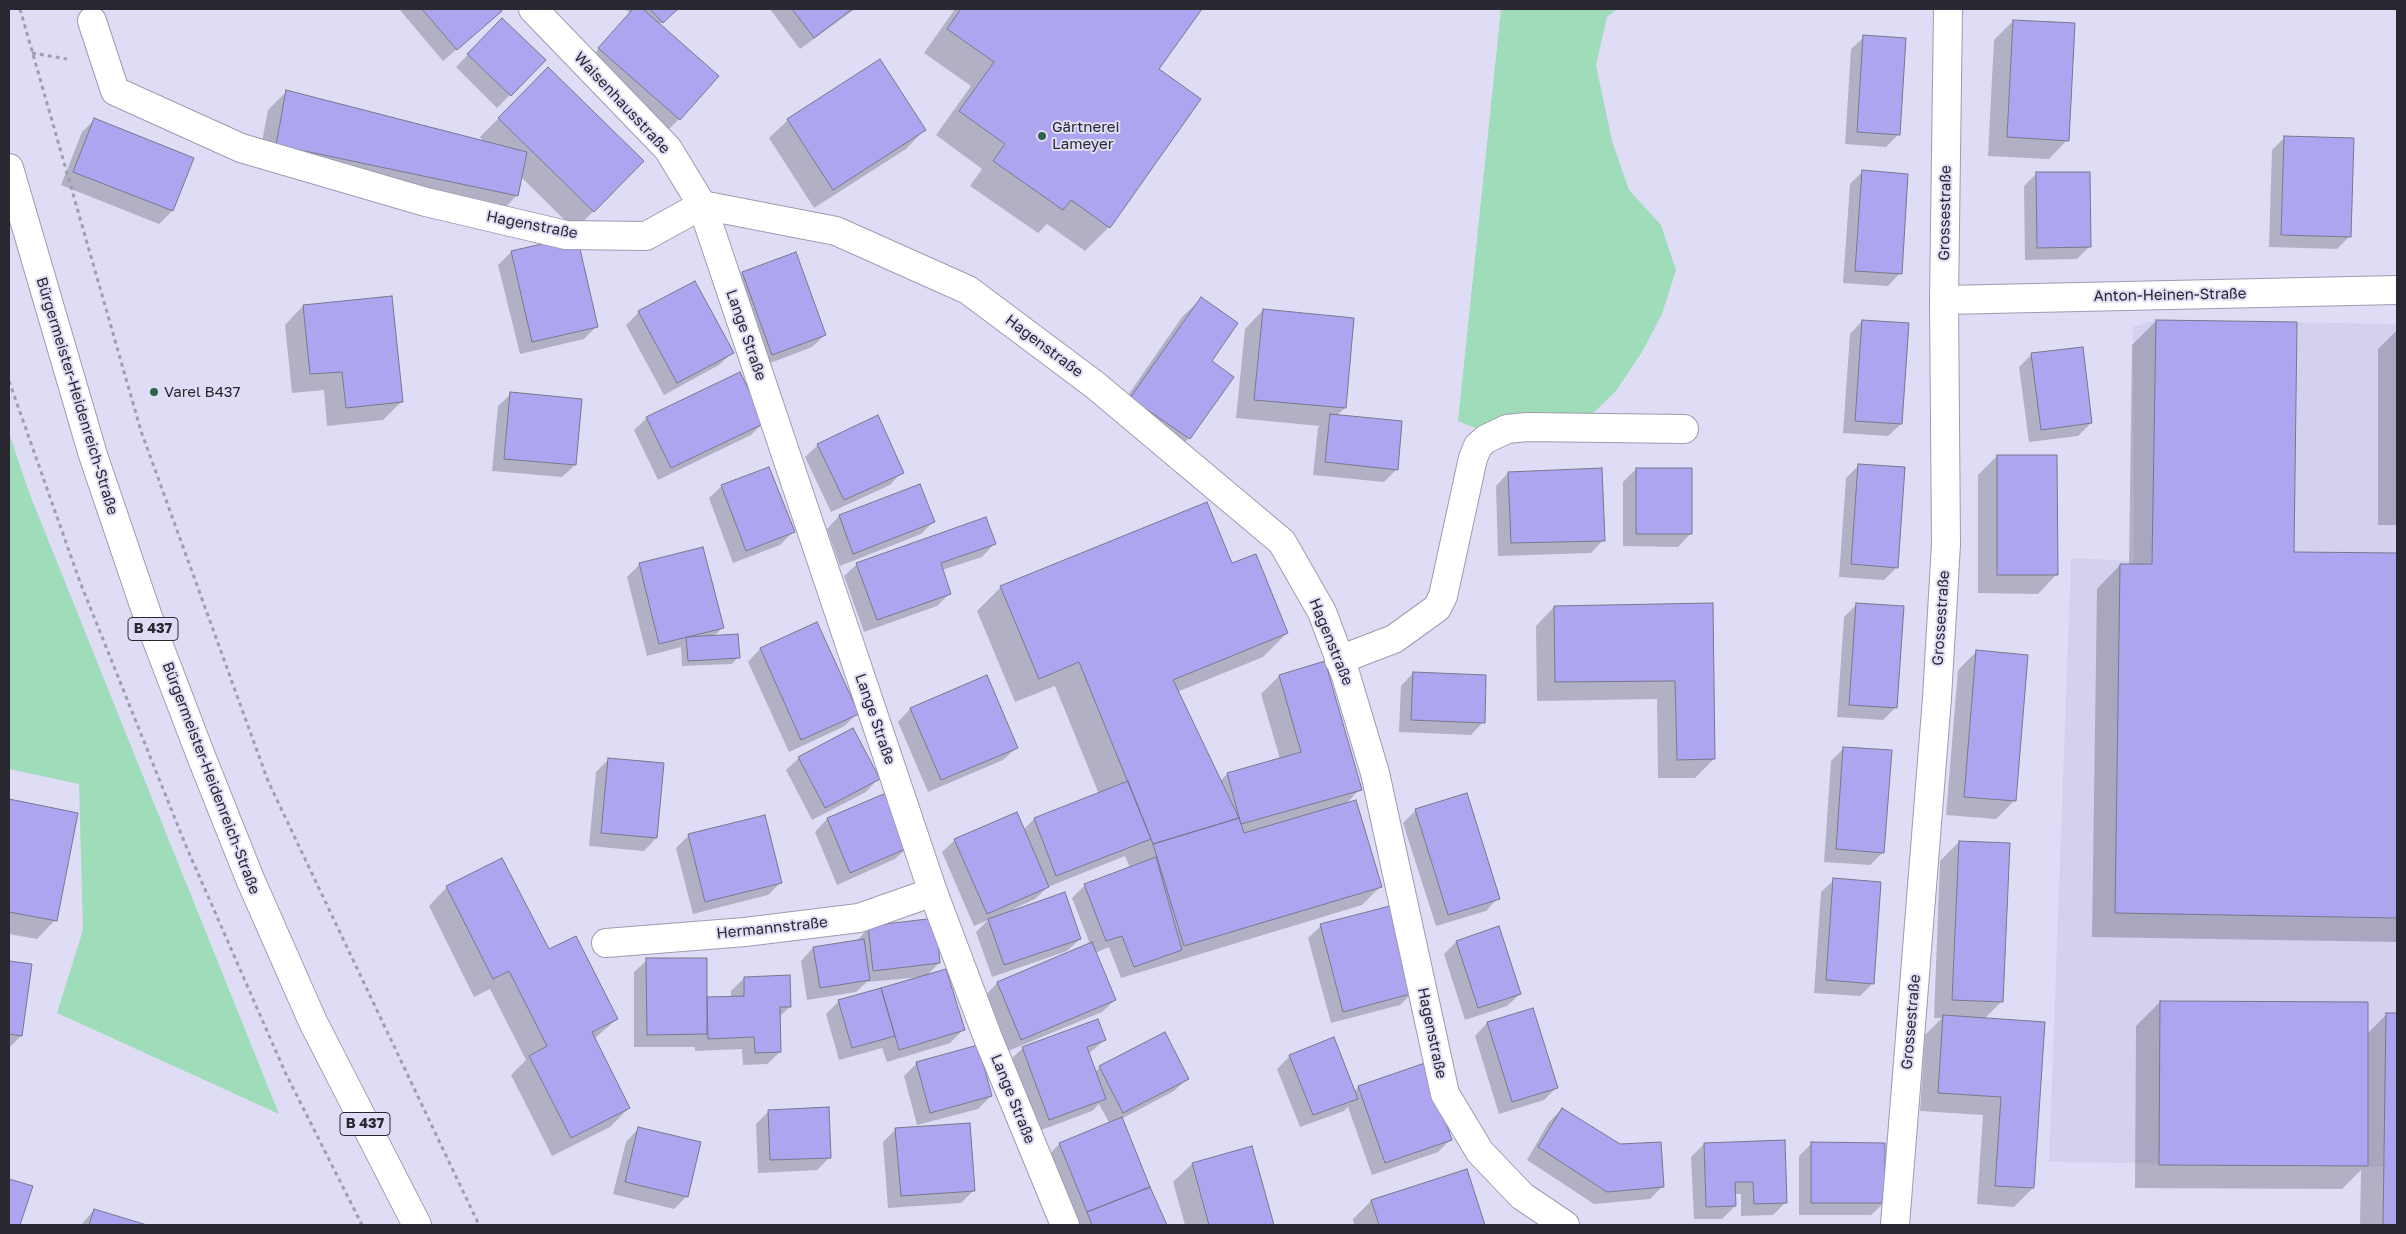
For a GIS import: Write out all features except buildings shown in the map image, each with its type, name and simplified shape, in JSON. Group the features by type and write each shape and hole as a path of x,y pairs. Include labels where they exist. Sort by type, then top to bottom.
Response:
{"street":[{"name":"Waisenhausstraße","path":"533,9 668,149 702,206"},
{"name":"Grossestraße","path":"1895,1225 1937,698 1946,544 1944,300 1948,9"},
{"name":"Hagenstraße","path":"92,21 115,91 241,148 426,202 566,235 646,236 702,206 836,231 968,290 1095,385 1282,542 1322,612 1375,773 1445,1094 1480,1152 1522,1196 1565,1225"},
{"name":"Bürgermeister-Heidenreich-Straße","path":"9,168 93,455 148,616 201,756 250,879 313,1022 417,1225"},
{"name":"Lange Straße","path":"702,206 933,892 988,1038 1065,1225"},
{"name":"Anton-Heinen-Straße","path":"1944,300 2397,290"},
{"path":"1339,660 1394,639 1437,608 1443,596 1473,458 1478,446 1486,439 1507,429 1527,427 1684,429"},
{"name":"Hermannstraße","path":"606,943 745,932 859,918 933,892"}],"path":[{"path":"20,9 141,431 268,781 479,1225"},
{"path":"9,381 80,582 186,846 285,1072 362,1225"}],"shaded area":[{"path":"2156,320 2397,324 2397,1167 2049,1162 2071,558 2134,561 2133,327"}],"green space":[{"path":"1501,9 1617,9 1607,17 1596,65 1612,141 1629,190 1661,225 1676,270 1662,314 1642,352 1616,391 1586,420 1495,436 1458,421"},
{"path":"9,433 30,495 279,1114 57,1013 83,930 79,784 9,769"}],"place":[{"name":"Gärtnerei Lameyer","path":"1042,136"},
{"name":"Varel B437","path":"154,392"}]}
